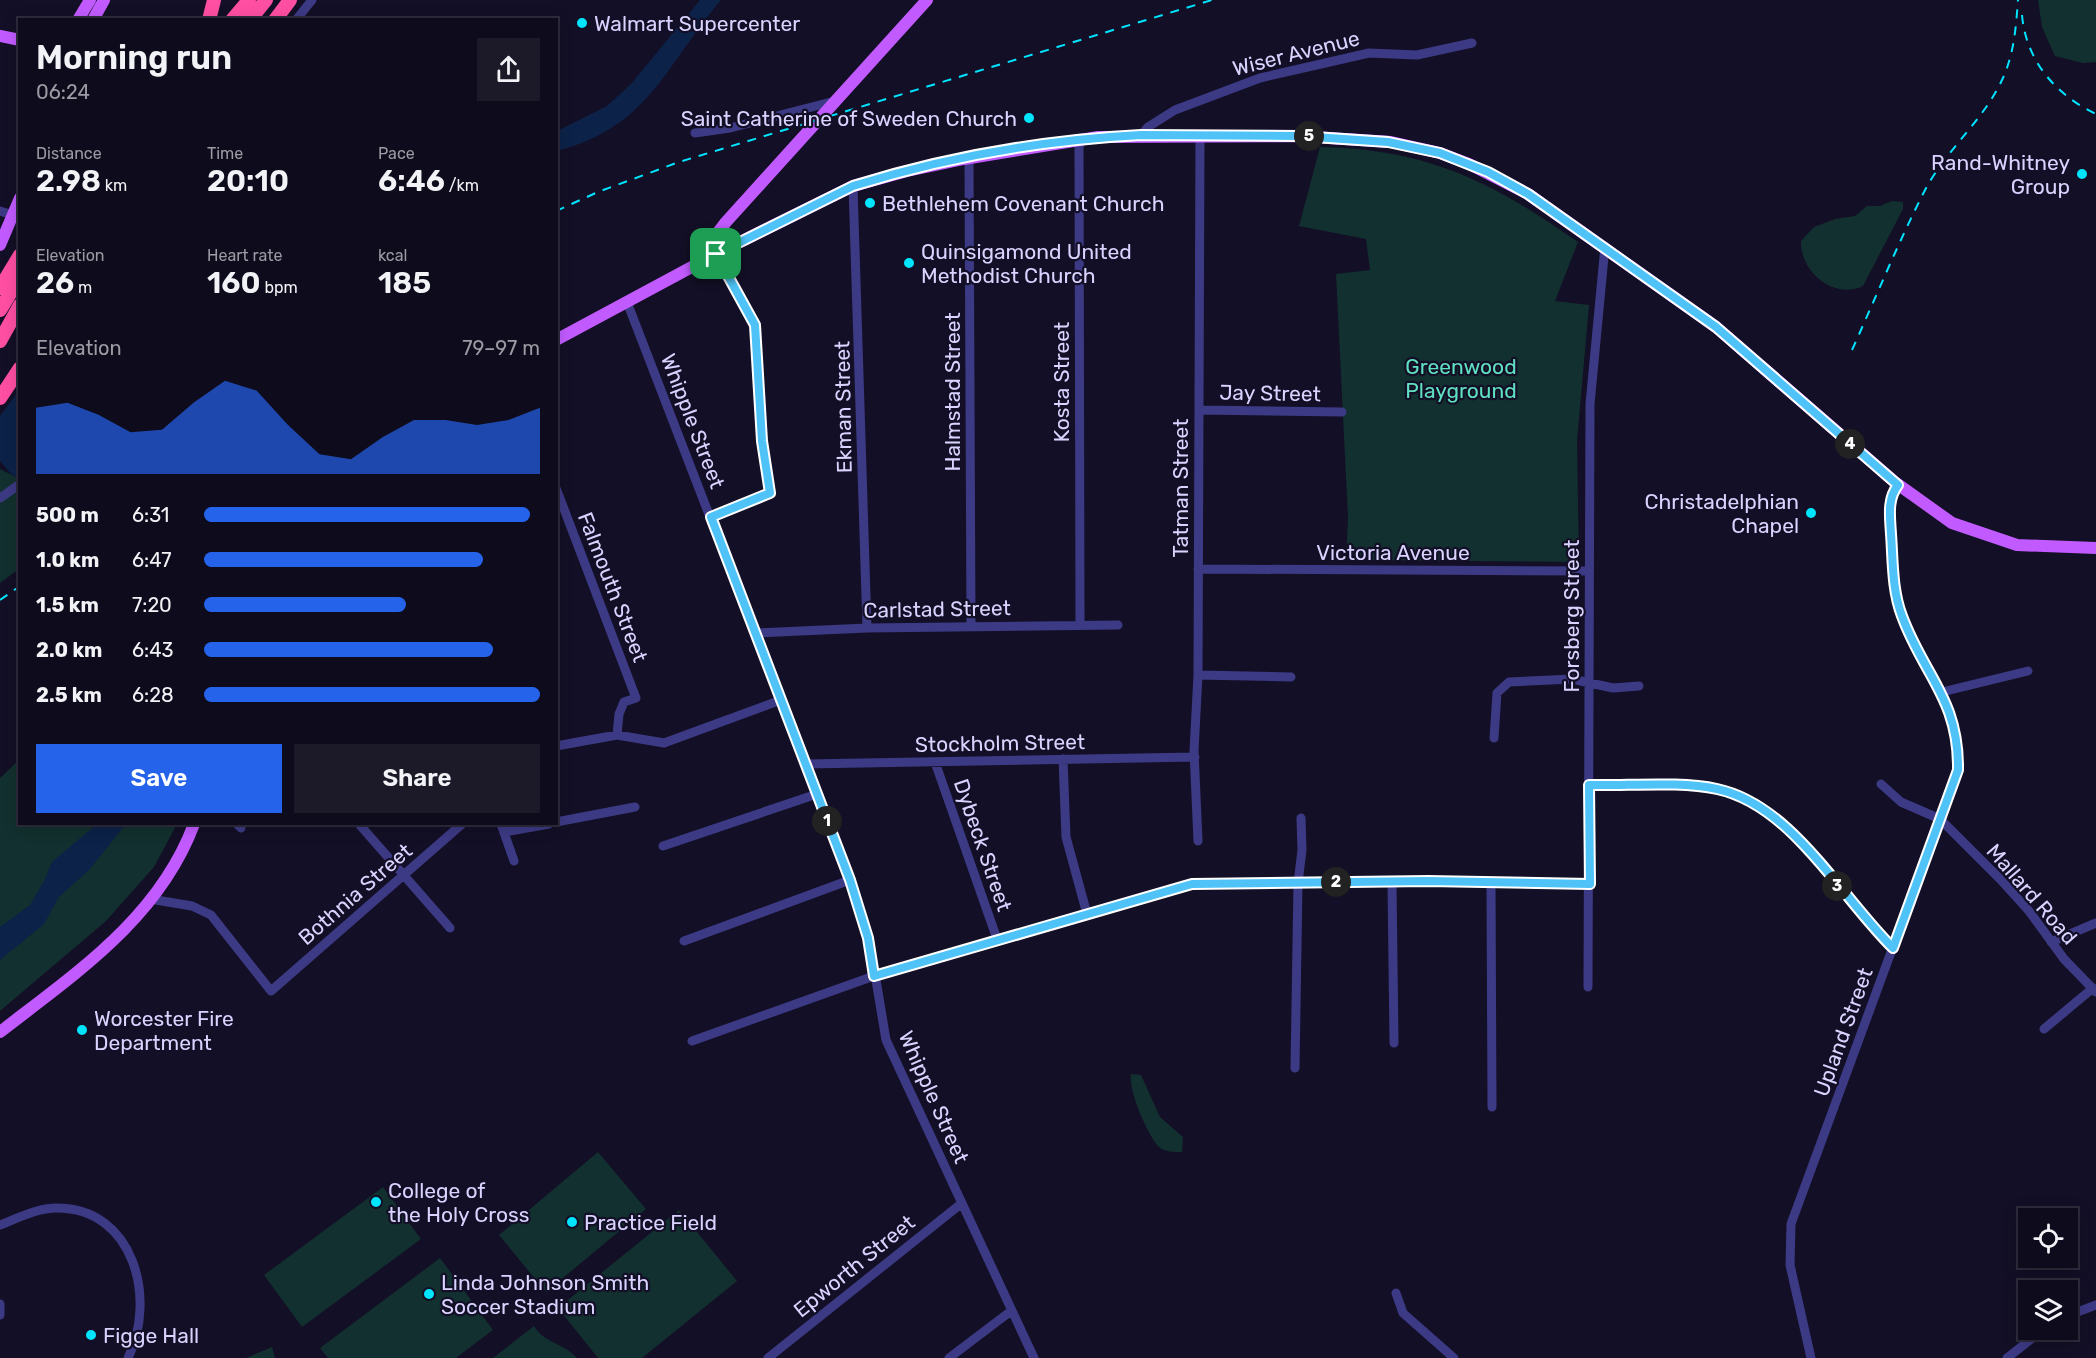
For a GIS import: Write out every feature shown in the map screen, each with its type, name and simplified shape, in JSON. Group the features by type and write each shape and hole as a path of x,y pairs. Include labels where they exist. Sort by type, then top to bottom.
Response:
{"highway":[{"path":"209,18 214,0"},
{"path":"234,18 249,0"},
{"path":"252,18 266,0"},
{"path":"276,18 290,0"},
{"path":"0,288 18,258"},
{"path":"0,310 18,280"},
{"path":"0,341 18,309"},
{"path":"0,398 18,371"}],"main road":[{"path":"79,18 90,0"},
{"path":"94,18 104,0"},
{"path":"716,254 716,235 726,222 927,0"},
{"path":"0,36 18,40"},
{"path":"558,339 716,254 853,186 969,158 1079,138 1141,135 1351,138 1391,142 1440,153 1511,183 1605,246 1716,327 1898,485 1952,523 1999,541 2035,547 2096,548"},
{"path":"0,245 18,203"},
{"path":"0,1032 105,950 132,923 174,864 194,825"}],"street":[{"path":"298,18 312,0"},
{"name":"Wiser Avenue","path":"1141,135 1148,127 1175,110 1260,78 1369,53 1417,55 1472,43"},
{"path":"695,133 730,128 837,100"},
{"name":"Tatman Street","path":"1198,841 1195,756 1198,675 1200,135"},
{"name":"Kosta Street","path":"1079,138 1080,625"},
{"name":"Halmstad Street","path":"969,158 971,627"},
{"name":"Ekman Street","path":"853,186 867,628"},
{"path":"0,211 13,215"},
{"name":"Forsberg Street","path":"1588,987 1590,404 1605,246"},
{"path":"711,517 770,493 762,441 755,325 716,254"},
{"name":"Whipple Street","path":"627,302 850,880 868,938 886,1040 1034,1358"},
{"name":"Jay Street","path":"1198,410 1342,412"},
{"name":"Upland Street","path":"1811,1358 1790,1265 1791,1224 1955,783 1958,763 1956,728 1942,692 1913,641 1897,600 1889,511 1894,490 1898,485"},
{"path":"0,498 17,486"},
{"name":"Falmouth Street","path":"558,493 636,699 624,702 618,714 617,735"},
{"name":"Victoria Avenue","path":"1198,569 1588,571"},
{"name":"Carlstad Street","path":"756,633 867,628 1118,625"},
{"path":"1942,692 2028,671"},
{"path":"1198,675 1291,677"},
{"path":"1494,738 1496,696 1505,684 1518,680 1572,679 1614,688 1639,686"},
{"path":"558,747 617,735 664,743 781,700"},
{"name":"Stockholm Street","path":"806,764 1195,756"},
{"path":"1063,759 1066,837 1087,914"},
{"name":"Dybeck Street","path":"935,762 997,939"},
{"path":"1881,784 1901,802 1940,819"},
{"path":"1589,785 1697,787 1716,789 1753,801 1783,823 1869,925 1893,948"},
{"path":"663,846 817,794"},
{"path":"558,822 635,807"},
{"path":"1295,1068 1301,818"},
{"name":"Mallard Road","path":"1940,819 2029,911 2051,942 2094,990"},
{"path":"361,825 450,928"},
{"name":"Bothnia Street","path":"150,899 192,906 211,915 271,991 461,825"},
{"path":"514,861 503,828 538,825"},
{"path":"684,941 850,880"},
{"path":"1392,883 1394,1043"},
{"path":"1491,883 1492,1107"},
{"path":"692,1041 874,976 1192,884 1590,884"},
{"path":"2051,942 2096,923"},
{"path":"2044,1029 2094,990"},
{"name":"Epworth Street","path":"768,1358 962,1203"},
{"path":"0,1225 46,1209 74,1210 97,1217 120,1236 135,1265 139,1290 136,1332 128,1358"},
{"path":"1396,1293 1403,1313 1454,1358"},
{"path":"0,1304 0,1315"},
{"path":"2078,1312 2096,1305"},
{"path":"949,1358 1011,1311"},
{"path":"2007,1358 2030,1340"}],"green space":[{"path":"2038,0 2096,0 2096,62 2083,63 2055,56 2042,27"},
{"name":"Greenwood Playground","path":"1320,147 1393,154 1456,172 1516,202 1578,242 1555,301 1589,305 1577,441 1579,562 1346,560 1348,517 1336,274 1370,270 1366,239 1299,226"},
{"path":"1892,201 1903,202 1903,209 1863,286 1841,289 1830,286 1813,273 1806,263 1801,241 1814,227 1835,219 1855,216 1867,206 1880,206"},
{"path":"0,469 18,478 18,570 0,583"},
{"path":"18,761 18,825 176,825 154,867 106,921 0,1011 0,778"},
{"path":"1131,1074 1141,1075 1160,1117 1183,1137 1182,1152 1164,1150 1155,1141 1136,1101"},
{"name":"Practice Field","path":"598,1152 646,1209 546,1292 499,1235"},
{"path":"383,1187 421,1239 302,1327 264,1275"},
{"path":"679,1210 737,1281 642,1358 598,1358 558,1308"},
{"name":"Linda Johnson Smith Soccer Stadium","path":"440,1258 493,1330 456,1358 328,1358 320,1348"},
{"path":"534,1326 548,1340 565,1348 577,1358 493,1358"},
{"path":"272,1347 275,1358 246,1358"}],"water":[{"path":"700,0 721,0 653,91 634,110 613,127 588,141 558,151 558,130 607,106 631,84"},
{"path":"18,393 18,478 0,461 0,416"},
{"path":"96,825 125,825 89,870 59,897 44,924 0,960 0,927 30,905 52,862"}],"railway":[{"path":"558,210 598,192 679,162 1212,0"},
{"path":"1852,350 1924,192 1942,163 1985,109 2002,80 2012,51 2018,0"},
{"path":"2022,15 2030,47 2046,75 2068,97 2096,114"},
{"path":"0,600 18,587"}],"place":[{"name":"Walmart Supercenter","path":"582,23"},
{"name":"Saint Catherine of Sweden Church","path":"1029,118"},
{"name":"Rand-Whitney Group","path":"2082,174"},
{"name":"Bethlehem Covenant Church","path":"870,203"},
{"name":"Quinsigamond United Methodist Church","path":"909,263"},
{"name":"Christadelphian Chapel","path":"1811,513"},
{"name":"Worcester Fire Department","path":"82,1030"},
{"name":"College of the Holy Cross","path":"376,1202"},
{"name":"Practice Field","path":"572,1222"},
{"name":"Linda Johnson Smith Soccer Stadium","path":"429,1294"},
{"name":"Figge Hall","path":"91,1335"}],"route":[{"path":"1299,136 1388,142 1440,153 1511,183 1605,246 1716,327 1898,485 1894,490 1889,511 1897,600 1913,641 1942,692 1950,711 1956,728 1958,770 1893,948 1869,925 1783,823 1753,801 1716,789 1697,787 1589,785 1590,884 1428,881 1192,884 874,976 868,938 850,880 711,517 770,493 762,441 755,325 716,254 813,205 870,180 964,159 1098,137 1299,136"}]}
